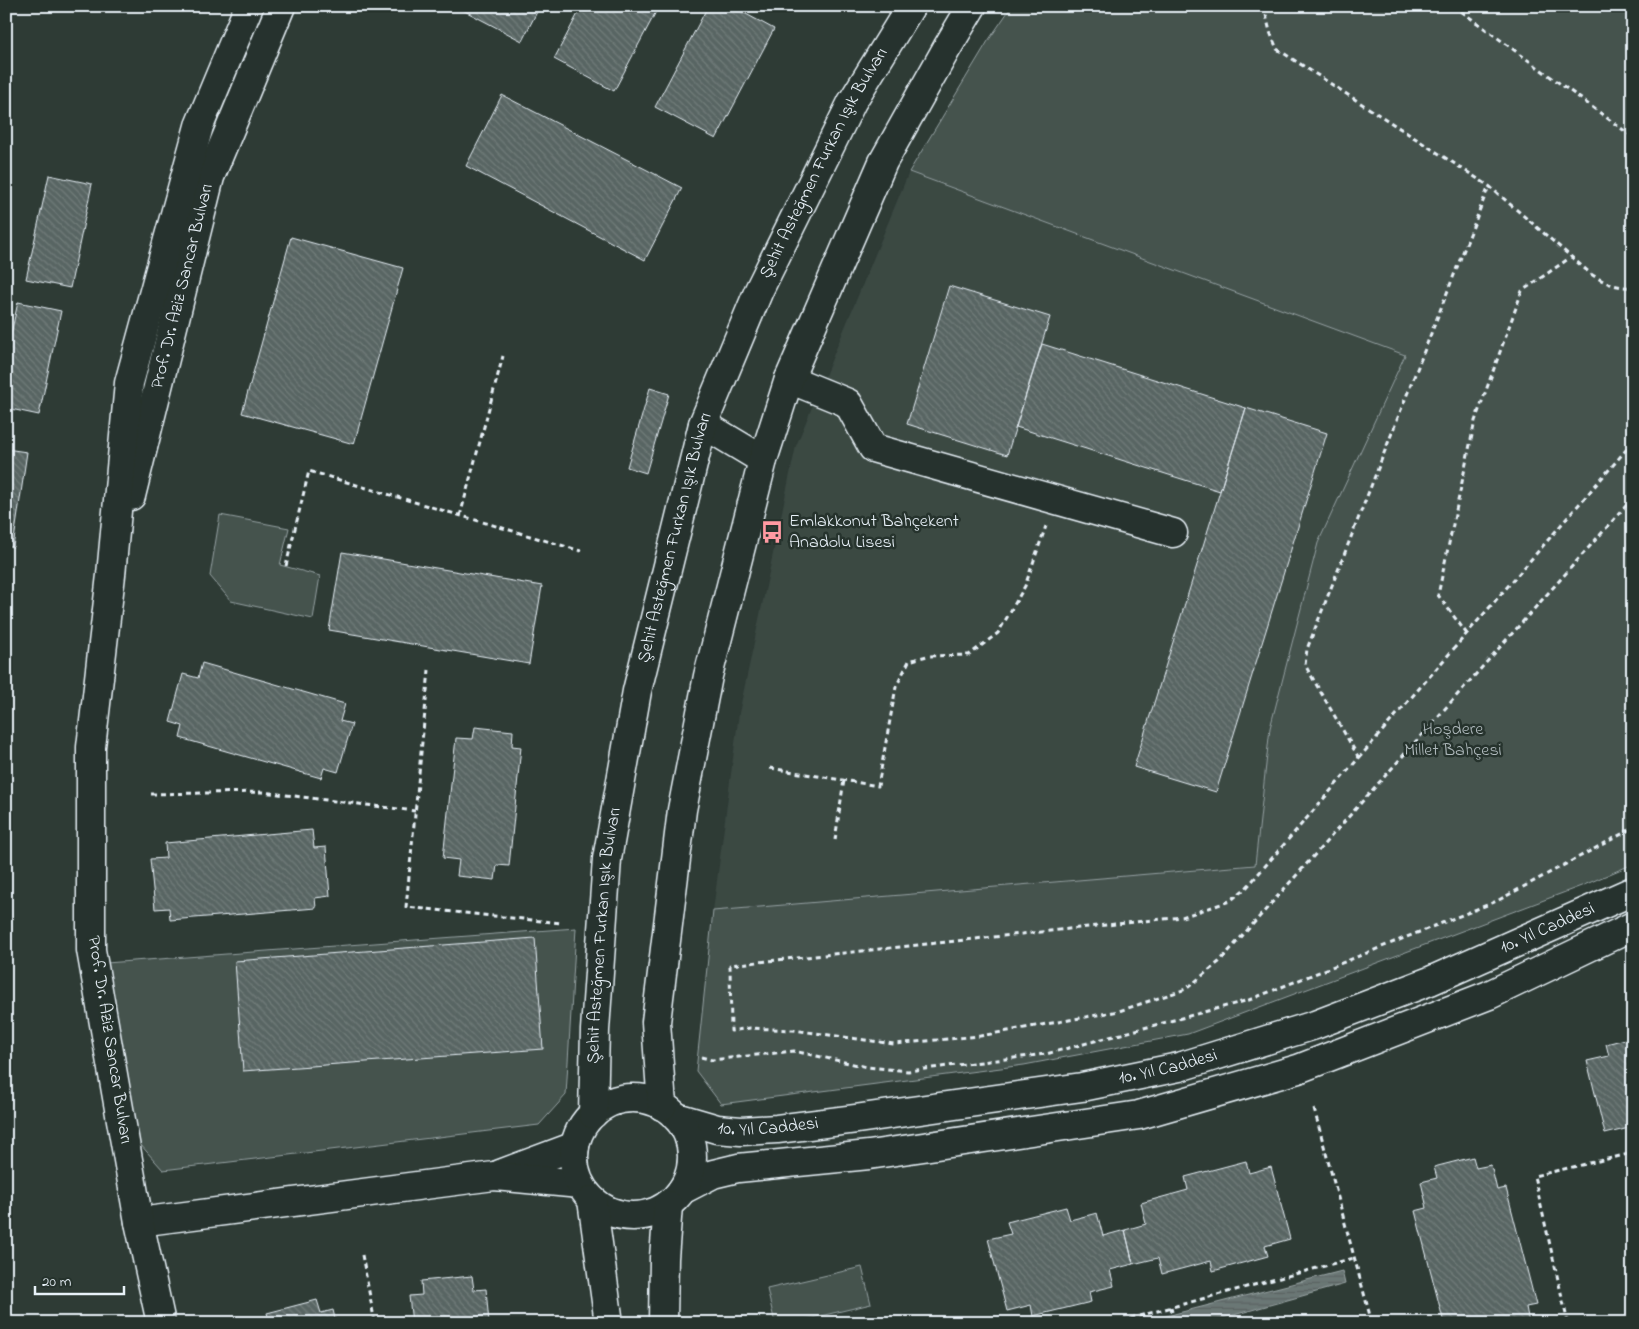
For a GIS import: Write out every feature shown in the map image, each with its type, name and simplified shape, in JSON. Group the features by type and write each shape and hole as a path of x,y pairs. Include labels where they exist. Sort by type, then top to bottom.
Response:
{"street":[{"name":"Prof. Dr. Aziz Sancar Bulvarı","path":"161,1323 139,1222 91,950 91,747 111,575 129,382 199,126 249,6"},
{"name":"Prof. Dr. Aziz Sancar Bulvarı","path":"111,575 150,425 210,177 280,6"},
{"name":"Şehit Asteğmen Furkan Işık Bulvarı","path":"593,1114 595,1030 607,859 638,691 703,424 759,290 794,218 852,102 910,6"},
{"path":"669,1111 656,1022 682,810 708,676 763,460 789,379 883,162 972,6"},
{"path":"789,379 848,402 873,448 1173,533"},
{"path":"703,424 763,460"},
{"name":"10. Yıl Caddesi","path":"669,1111 717,1129 742,1131 777,1129 1082,1087 1179,1066 1315,1024 1430,981 1633,891"},
{"name":"10. Yıl Caddesi","path":"675,1197 713,1174 738,1168 869,1155 1139,1115 1298,1069 1489,994 1633,926"},
{"path":"608,1323 586,1192 574,1164 575,1146 581,1129 593,1114 608,1104 626,1099 644,1099 669,1111 686,1132 691,1150 690,1171 675,1197 664,1258 663,1323"},
{"path":"139,1222 494,1176 575,1146"},
{"path":"494,1176 586,1192 609,1212 630,1217 650,1214 675,1197"}],"path":[{"path":"1264,6 1270,32 1277,49 1489,186 1591,274 1608,285 1621,288 1633,287"},
{"path":"1454,6 1633,137"},
{"path":"1359,758 1305,665 1307,649 1489,186"},
{"path":"1467,634 1438,595 1475,422 1522,291 1571,257"},
{"path":"460,516 503,356"},
{"path":"1633,442 1247,887 1230,900 1182,917 730,966 731,1031 750,1028 793,1030 894,1044 980,1036 1119,1011 1186,989 1219,962 1633,498"},
{"path":"286,566 310,471 581,551"},
{"path":"770,768 878,786 896,687 909,661 927,656 970,655 998,633 1025,586 1055,500"},
{"path":"429,670 406,907 561,923"},
{"path":"835,840 844,780"},
{"path":"151,794 262,792 415,811"},
{"path":"701,1056 712,1060 794,1051 868,1067 908,1071 1046,1054 1249,1000 1497,901 1633,828"},
{"path":"1314,1109 1372,1323"},
{"path":"1568,1323 1534,1176 1633,1153"},
{"path":"362,1255 375,1323"},
{"path":"1113,1323 1354,1258"},
{"path":"1170,1307 1174,1323"}],"shaded area":[{"path":"909,172 1406,355 1318,543 1270,728 1255,865 713,911 739,713 796,446"},
{"path":"1342,1271 1345,1284 1205,1323 1139,1323"}],"green space":[{"name":"Hoşdere Millet Bahçesi","path":"1012,6 1633,6 1633,864 1584,885 1188,1034 1024,1065 721,1104 696,1071 713,911 1255,865 1270,728 1318,543 1405,355 909,172 988,41"},
{"path":"220,515 289,528 280,565 320,576 313,619 231,601 210,576"},
{"path":"576,928 566,1095 539,1125 163,1170 139,1143 106,963"},
{"path":"862,1267 871,1304 791,1323 775,1323 767,1289"}],"building":[{"path":"463,6 540,6 522,41 461,9"},
{"path":"582,6 659,6 614,91 554,59"},
{"path":"708,6 731,6 774,29 716,139 655,107"},
{"path":"502,95 682,188 645,260 466,166"},
{"path":"49,175 92,184 70,288 26,279"},
{"path":"291,237 403,268 354,444 242,413"},
{"path":"949,286 1050,317 1007,455 907,424"},
{"path":"18,302 61,311 39,415 6,408 6,357"},
{"path":"1042,344 1246,408 1220,491 1016,427"},
{"path":"650,388 669,394 646,473 627,467"},
{"path":"1246,408 1327,433 1216,792 1134,767"},
{"path":"6,449 27,452 13,547 6,546"},
{"path":"342,552 542,586 529,664 329,630"},
{"path":"6,606 11,606 6,664"},
{"path":"202,663 345,704 340,721 352,724 338,772 324,768 321,778 180,738 183,726 170,722 183,674 198,678"},
{"path":"475,727 513,731 512,746 521,747 509,866 497,865 495,880 457,876 459,860 443,858 456,738 473,739"},
{"path":"312,830 314,848 326,847 330,896 315,898 316,908 170,920 169,908 155,909 150,859 166,858 165,843"},
{"path":"535,938 543,1049 243,1071 235,961"},
{"path":"1633,1037 1632,1138 1629,1128 1605,1134 1587,1061 1609,1056 1606,1044"},
{"path":"1473,1157 1476,1168 1491,1165 1497,1190 1506,1188 1536,1305 1526,1307 1529,1323 1444,1323 1415,1211 1427,1208 1421,1182 1437,1178 1434,1167"},
{"path":"1246,1161 1249,1173 1271,1167 1290,1239 1265,1246 1268,1256 1213,1271 1211,1261 1162,1274 1158,1258 1133,1264 1125,1230 1146,1224 1141,1203 1188,1190 1185,1177"},
{"path":"1066,1207 1070,1220 1097,1213 1103,1236 1125,1230 1133,1264 1110,1270 1114,1286 1089,1292 1091,1302 1033,1316 1031,1305 1007,1311 988,1239 1011,1234 1007,1222"},
{"path":"472,1276 474,1290 486,1289 489,1323 412,1323 409,1296 422,1295 421,1281"},
{"path":"317,1300 321,1313 333,1310 336,1323 270,1323 267,1313"}],"place":[{"name":"Emlakkonut Bahçekent Anadolu Lisesi","path":"772,532"}]}
